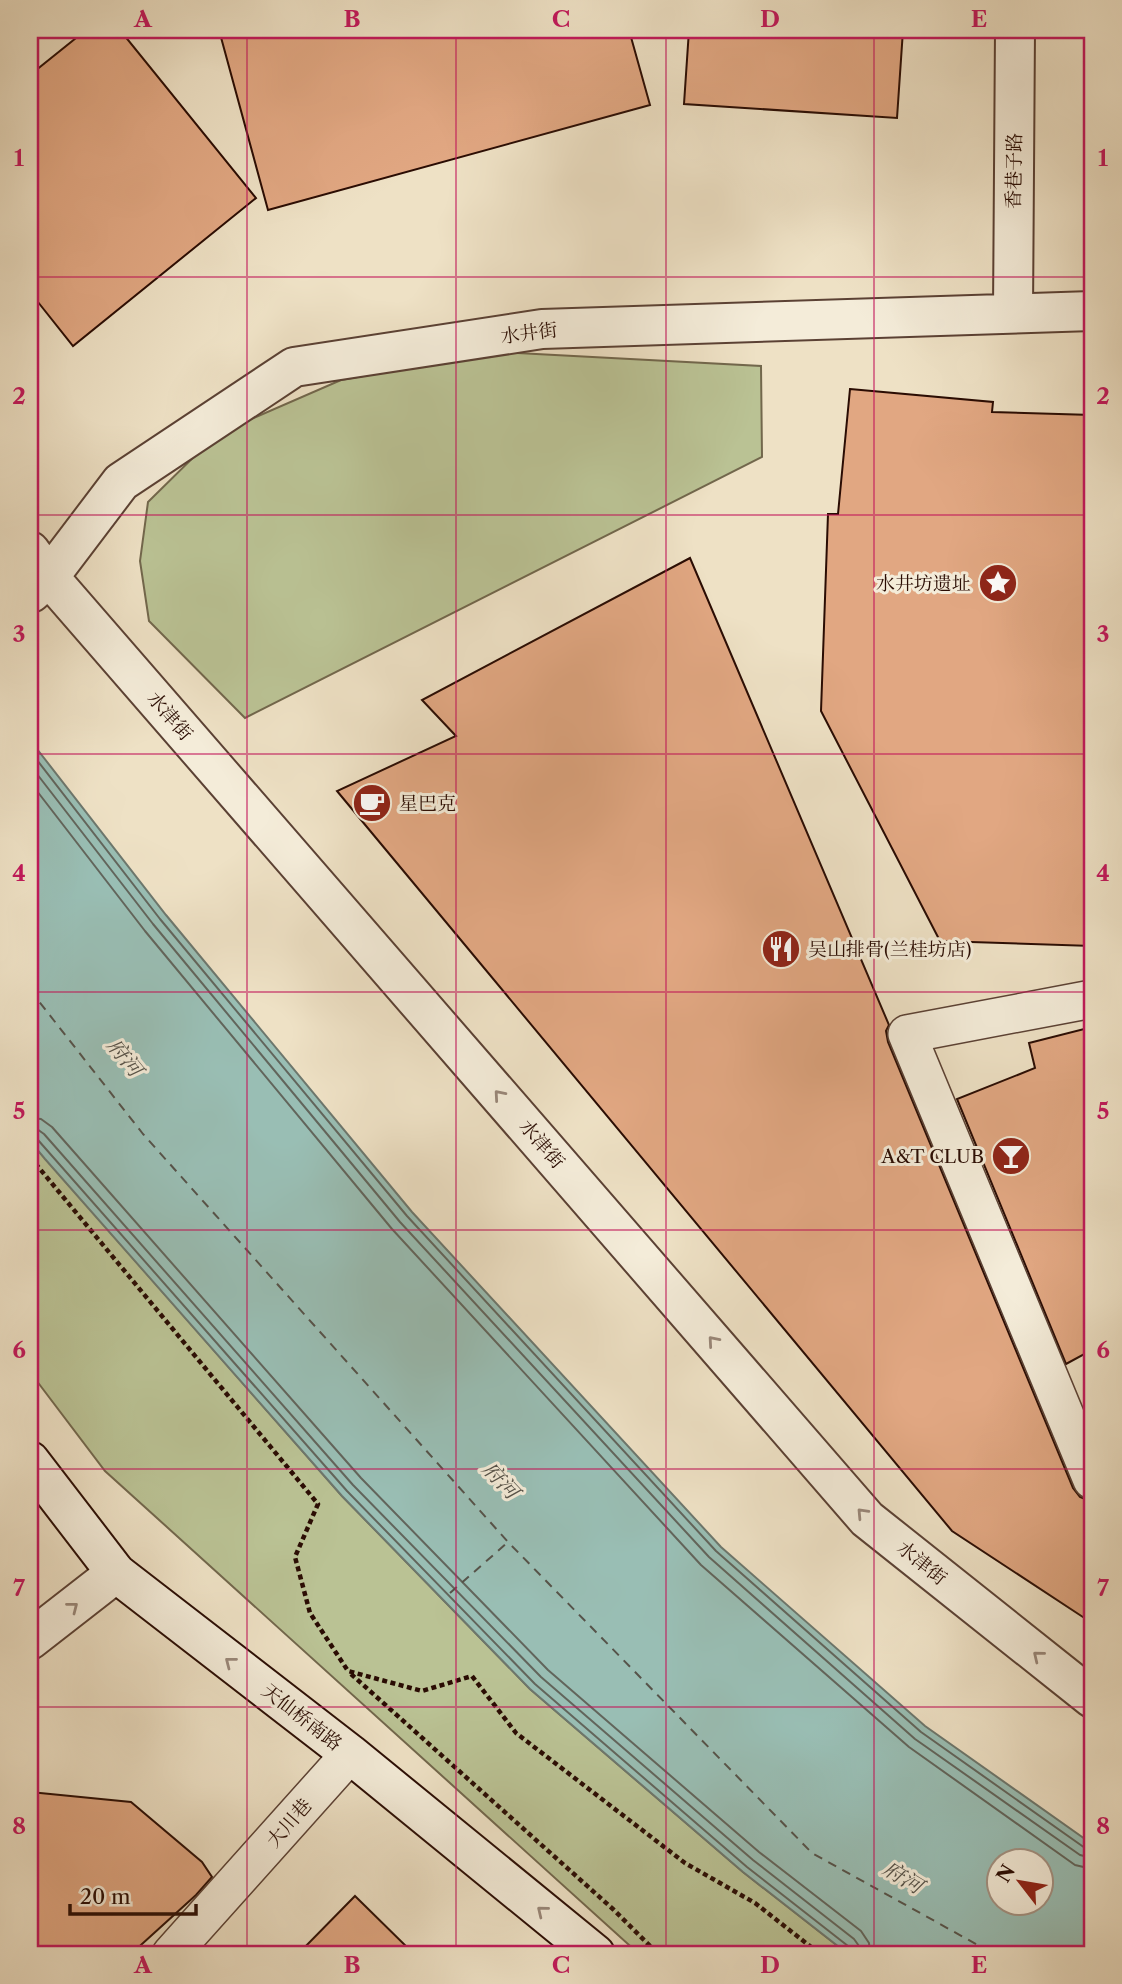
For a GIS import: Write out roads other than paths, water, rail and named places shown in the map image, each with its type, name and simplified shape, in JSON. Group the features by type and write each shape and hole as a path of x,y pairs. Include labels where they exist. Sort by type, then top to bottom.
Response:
{"street":[{"name":"香巷子路","path":"1013,312 1015,30"},
{"name":"水井街","path":"36,574 121,482 294,367 542,330 1092,311"},
{"name":"水津街","path":"36,574 867,1519 1092,1698"},
{"path":"1092,999 907,1034 1092,1480"},
{"name":"天仙桥南路","path":"30,1461 116,1573 350,1754 595,1954"},
{"path":"30,1640 116,1573"},
{"name":"大川巷","path":"171,1954 350,1754"}],"water":[{"name":"府河","path":"30,740 166,915 412,1212 721,1547 925,1726 1092,1844 1092,1954 848,1954 743,1872 530,1689 342,1496 30,1141"}],"place":[{"name":"水井坊遗址","path":"998,583"},
{"name":"星巴克","path":"372,803"},
{"name":"吴山排骨(兰桂坊店)","path":"781,949"},
{"name":"A&T CLUB","path":"1011,1156"}]}
